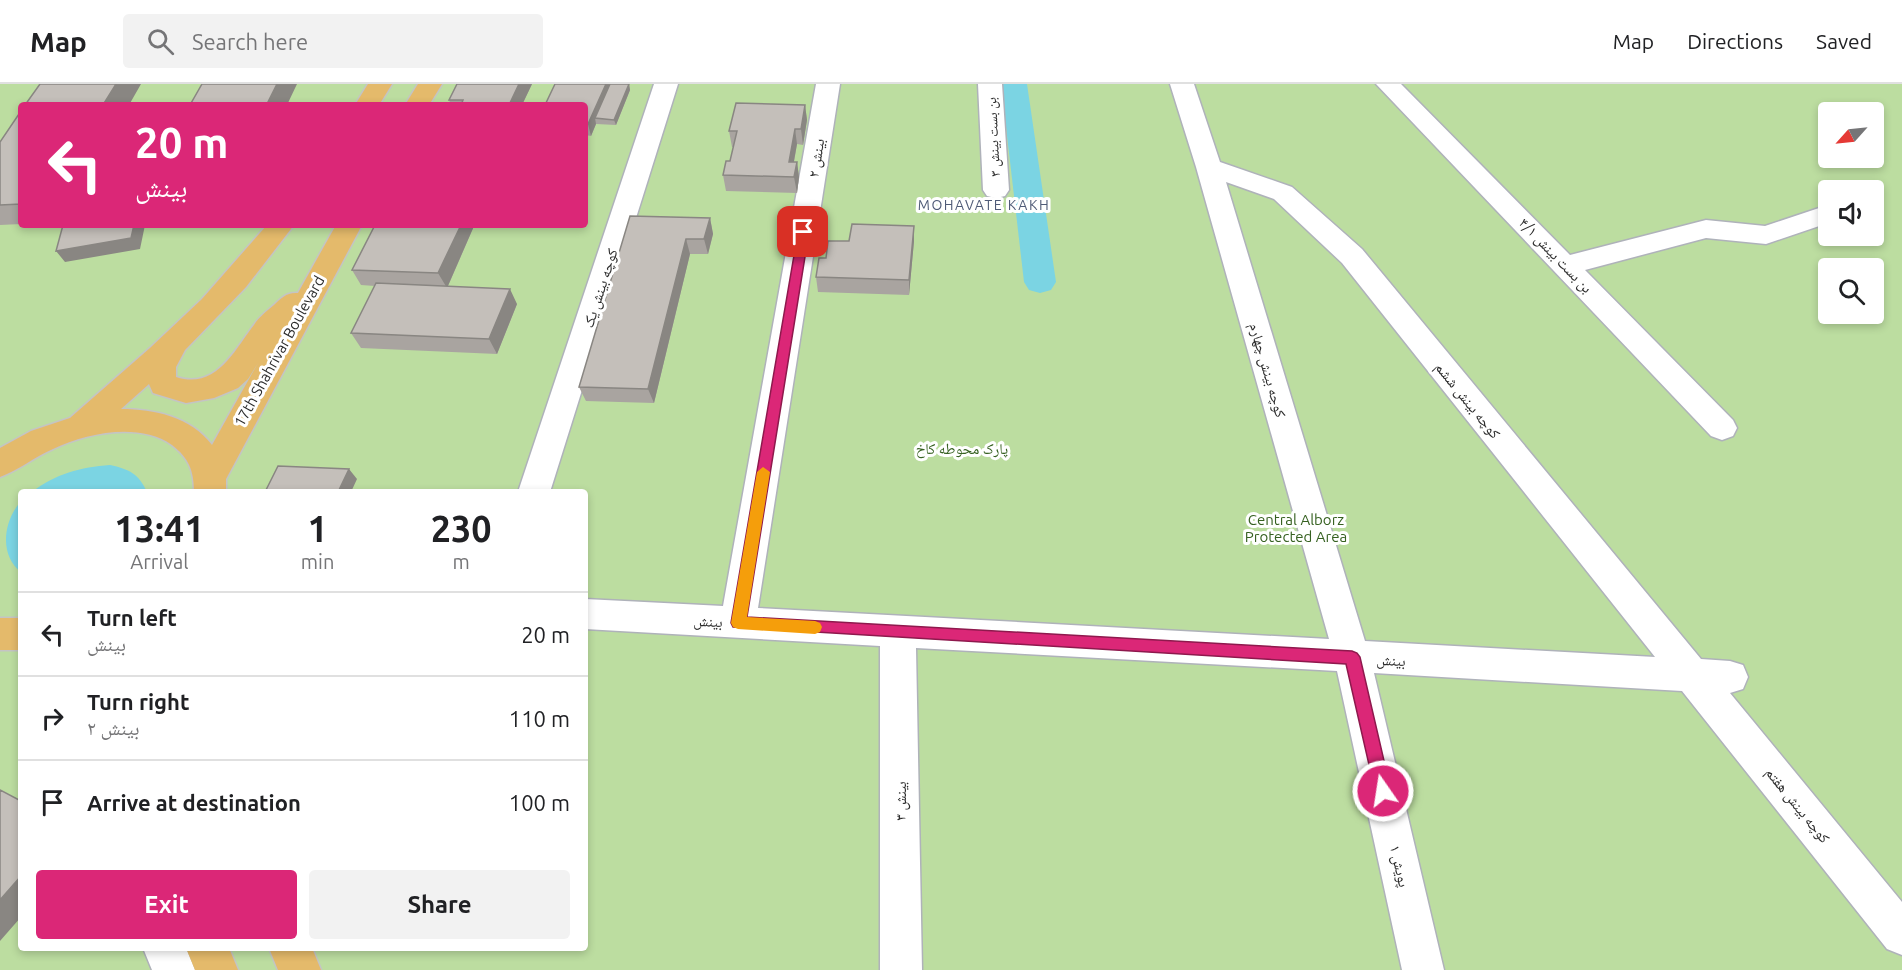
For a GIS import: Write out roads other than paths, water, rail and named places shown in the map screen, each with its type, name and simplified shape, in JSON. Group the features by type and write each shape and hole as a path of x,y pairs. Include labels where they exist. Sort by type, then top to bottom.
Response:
{"main road":[{"path":"369,102 380,84"},
{"path":"419,102 429,84"},
{"path":"80,427 171,349 254,262 279,228"},
{"name":"17th Shahrivar Boulevard","path":"210,485 347,228"},
{"path":"171,349 159,369 164,385 186,392 214,387 237,371 266,329 318,280"},
{"path":"0,464 42,440 80,427 120,421 154,423 183,434 202,453 210,485"},
{"path":"0,634 18,635"},
{"path":"208,951 217,970"},
{"path":"291,951 300,970"}],"street":[{"name":"کوچه بینش یک","path":"535,489 666,84"},
{"name":"بینش ۲","path":"738,623 828,84"},
{"name":"بن بست بینش ۳","path":"990,84 996,190"},
{"name":"کوچه بینش چهارم","path":"1182,84 1209,167 1352,657"},
{"name":"بن بست بینش ۴/۱","path":"1388,84 1722,428"},
{"name":"کوچه بینش ششم","path":"1209,167 1283,193 1352,256 1712,676"},
{"path":"1566,266 1706,228 1766,235 1818,217"},
{"name":"بینش","path":"588,614 1712,676"},
{"name":"بینش ۳","path":"898,632 901,970"},
{"name":"پویش ۱","path":"1352,657 1423,970"},
{"name":"کوچه بینش هفتم","path":"1712,676 1902,934"},
{"path":"165,951 174,970"}],"water":[{"path":"110,465 123,468 133,473 145,489 36,489 69,472"},
{"path":"18,506 18,569 9,557 6,539 10,519"}],"waterway":[{"path":"1014,84 1040,282"}],"district":[{"name":"MOHAVATE KAKH","path":"984,205"}],"park label":[{"name":"پارک محوطه کاخ","path":"962,448"},
{"name":"Central Alborz Protected Area","path":"1296,528"}]}
